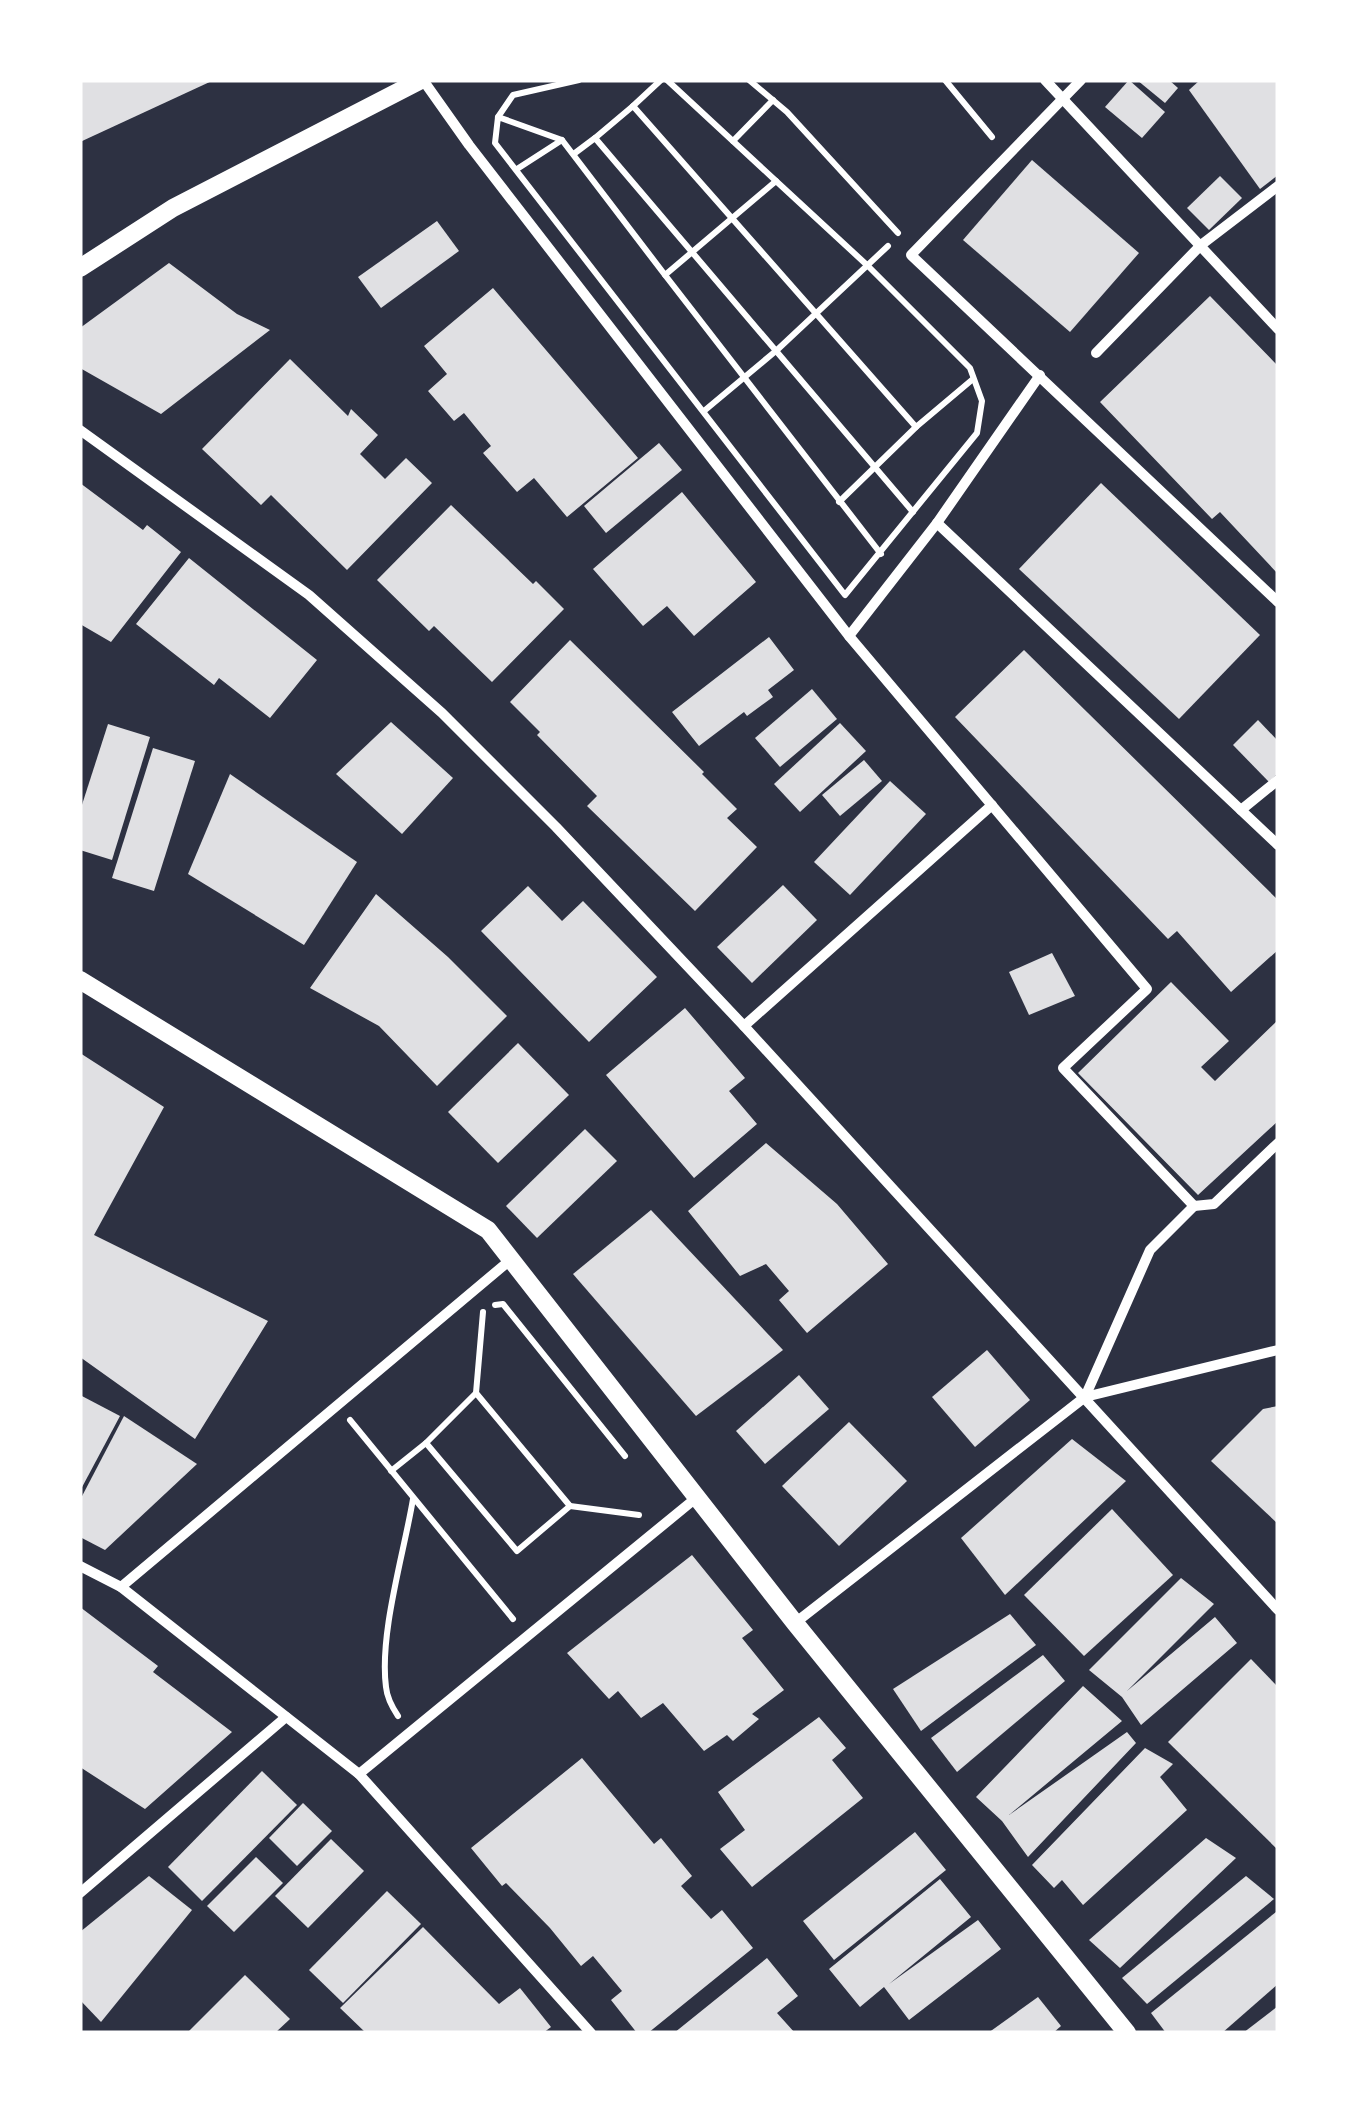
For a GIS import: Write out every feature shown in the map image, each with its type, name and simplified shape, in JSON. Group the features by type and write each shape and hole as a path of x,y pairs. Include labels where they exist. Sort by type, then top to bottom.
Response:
{"street":[{"path":"80,268 173,208 422,80 850,636 1147,988 1063,1068 1194,1206"},
{"path":"1045,80 1278,329"},
{"path":"1081,80 911,255 1278,602"},
{"path":"1096,353 1201,245 1278,186"},
{"path":"850,636 937,523 1040,375"},
{"path":"80,430 310,594 442,713 744,1026 1278,1610"},
{"path":"937,523 1278,846"},
{"path":"1241,810 1278,780"},
{"path":"744,1026 992,805"},
{"path":"80,980 488,1230 795,1623 1128,2033"},
{"path":"1085,1396 1150,1250 1194,1206 1214,1204 1278,1143"},
{"path":"121,1587 509,1261"},
{"path":"795,1623 1085,1396 1278,1350"},
{"path":"359,1774 696,1498"},
{"path":"80,1566 121,1587 359,1774 590,2033"},
{"path":"80,1893 286,1718"}],"path":[{"path":"575,153 664,80 868,266 970,368 982,401 977,433 845,595 495,143 498,117 513,95 579,80"},
{"path":"749,80 788,112 899,234"},
{"path":"945,80 993,139"},
{"path":"734,142 773,100"},
{"path":"633,106 916,427"},
{"path":"498,117 562,140 575,153 742,378 880,554"},
{"path":"595,138 913,512 937,523"},
{"path":"516,170 562,140"},
{"path":"665,275 776,181"},
{"path":"703,412 817,314 913,221"},
{"path":"840,502 916,427 974,379"},
{"path":"468,1319 484,1306 503,1304 635,1470"},
{"path":"392,1471 476,1393 484,1306"},
{"path":"476,1393 570,1506 652,1517 637,1529"},
{"path":"365,1408 350,1420 517,1624"},
{"path":"426,1443 517,1551 570,1506"},
{"path":"410,1733 390,1704 386,1686 388,1637 413,1498"}],"building":[{"path":"80,80 214,80 80,142"},
{"path":"1129,80 1165,112 1142,138 1105,107"},
{"path":"1137,80 1169,80 1178,88 1165,103"},
{"path":"1200,80 1278,80 1278,175 1260,189 1189,90"},
{"path":"1032,160 1139,253 1070,332 963,240"},
{"path":"1220,176 1242,198 1209,230 1187,208"},
{"path":"437,221 459,251 381,308 358,277"},
{"path":"169,263 237,314 270,330 161,414 80,368 80,328"},
{"path":"493,288 638,458 567,517 534,478 517,492 483,453 491,446 464,413 454,421 428,391 447,374 424,346"},
{"path":"1210,296 1278,366 1278,574 1220,512 1212,519 1100,402"},
{"path":"290,359 348,416 351,409 378,435 360,454 385,479 406,458 432,483 347,570 271,495 261,505 202,449"},
{"path":"659,443 682,470 606,533 584,506"},
{"path":"80,483 143,530 147,525 181,552 111,642 80,624"},
{"path":"1101,483 1260,635 1179,719 1019,569"},
{"path":"682,492 756,582 694,636 667,606 643,626 593,569"},
{"path":"451,505 564,609 492,682 434,626 429,631 377,580"},
{"path":"189,558 317,660 270,718 219,678 214,685 136,624"},
{"path":"769,637 794,670 768,690 773,697 747,716 744,712 699,746 672,712"},
{"path":"570,640 704,772 737,809 727,818 757,847 695,911 587,806 597,796 510,702"},
{"path":"1024,650 1278,900 1278,950 1231,992 1177,931 1168,939 955,717"},
{"path":"812,689 837,719 780,767 755,738"},
{"path":"1258,720 1278,741 1278,773 1269,782 1233,745"},
{"path":"391,722 453,778 402,834 336,774"},
{"path":"840,723 866,751 800,812 774,784"},
{"path":"108,724 150,737 112,860 80,850 80,811"},
{"path":"153,748 195,761 154,891 112,878"},
{"path":"864,760 882,781 840,816 822,795"},
{"path":"230,774 357,862 304,945 188,874"},
{"path":"890,781 926,814 850,895 814,862"},
{"path":"783,885 817,920 752,983 717,947"},
{"path":"528,886 562,921 583,901 657,977 589,1042 481,931"},
{"path":"376,894 507,1016 437,1086 379,1026 310,988"},
{"path":"1052,953 1075,996 1029,1015 1009,972"},
{"path":"1171,982 1229,1041 1201,1067 1215,1081 1278,1020 1278,1121 1198,1195 1078,1073"},
{"path":"685,1008 745,1078 729,1091 757,1124 694,1178 606,1075"},
{"path":"518,1043 569,1095 498,1163 448,1112"},
{"path":"80,1053 164,1107 94,1235 268,1321 195,1439 80,1357"},
{"path":"585,1129 617,1161 537,1238 506,1206"},
{"path":"766,1143 837,1204 888,1264 807,1333 779,1300 789,1291 766,1264 740,1276 688,1211"},
{"path":"651,1210 783,1350 696,1416 573,1274"},
{"path":"987,1350 1030,1400 975,1447 932,1397"},
{"path":"799,1375 829,1409 765,1464 736,1431"},
{"path":"80,1395 120,1416 80,1491"},
{"path":"1278,1406 1278,1524 1211,1461 1263,1409"},
{"path":"124,1416 197,1464 105,1550 80,1537 80,1500"},
{"path":"849,1422 907,1481 839,1546 782,1486"},
{"path":"1072,1439 1126,1481 1005,1595 961,1538"},
{"path":"1112,1509 1173,1575 1084,1656 1024,1595"},
{"path":"692,1555 753,1630 742,1638 784,1690 752,1714 759,1719 733,1741 727,1735 704,1751 663,1703 641,1718 618,1691 609,1699 567,1653"},
{"path":"1181,1578 1214,1604 1127,1691 1215,1617 1237,1643 1141,1725 1122,1697 1089,1670"},
{"path":"80,1607 158,1666 153,1672 232,1732 145,1809 80,1767"},
{"path":"1010,1614 1036,1645 921,1731 893,1689"},
{"path":"1043,1655 1065,1681 957,1772 931,1738"},
{"path":"1251,1659 1278,1687 1278,1850 1168,1742"},
{"path":"1083,1686 1122,1721 1009,1815 1127,1732 1136,1743 1028,1857 1002,1821 976,1797"},
{"path":"819,1717 846,1748 832,1760 863,1798 752,1887 720,1849 745,1830 718,1792"},
{"path":"1145,1748 1173,1764 1160,1777 1187,1810 1083,1905 1062,1880 1054,1888 1032,1865"},
{"path":"582,1758 654,1844 661,1838 692,1876 681,1886 711,1919 722,1910 753,1948 648,2033 637,2033 611,2000 622,1991 593,1956 581,1966 506,1883 502,1886 471,1848"},
{"path":"262,1771 297,1805 202,1901 168,1867"},
{"path":"303,1803 332,1831 297,1866 269,1838"},
{"path":"915,1832 946,1870 834,1960 803,1921"},
{"path":"1206,1838 1236,1858 1120,1968 1089,1940"},
{"path":"331,1839 364,1871 308,1928 275,1896"},
{"path":"256,1857 283,1883 234,1932 207,1906"},
{"path":"149,1876 192,1910 101,2022 80,2000 80,1932"},
{"path":"1246,1876 1274,1899 1147,2004 1122,1978"},
{"path":"940,1879 971,1917 889,1984 978,1920 1001,1949 909,2020 884,1987 860,2007 829,1969"},
{"path":"387,1891 421,1924 343,2003 309,1970"},
{"path":"1276,1912 1278,1984 1222,2033 1166,2033 1151,2013"},
{"path":"423,1927 499,2004 520,1988 551,2027 543,2033 366,2033 340,2008"},
{"path":"767,1958 798,1996 777,2013 795,2033 674,2033"},
{"path":"245,1975 290,2019 275,2033 187,2033"},
{"path":"1038,1997 1061,2026 1053,2033 988,2033"},
{"path":"1278,2006 1278,2033 1243,2033"}]}
